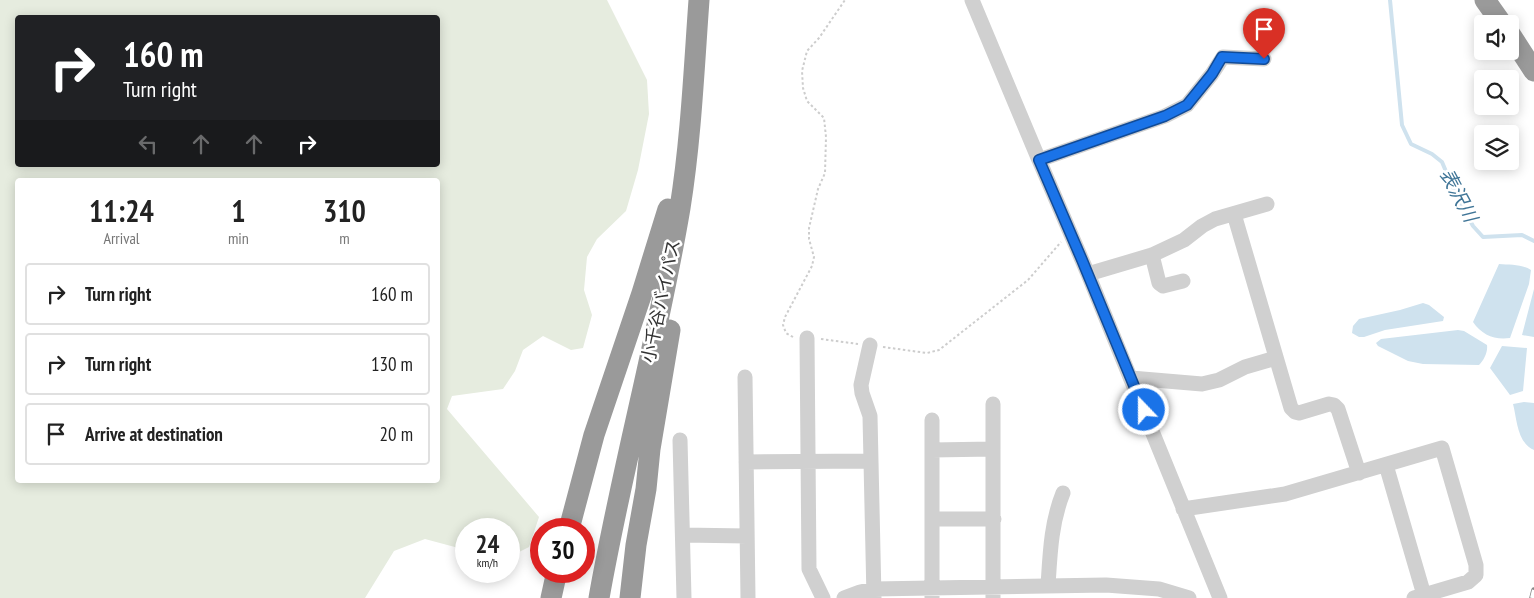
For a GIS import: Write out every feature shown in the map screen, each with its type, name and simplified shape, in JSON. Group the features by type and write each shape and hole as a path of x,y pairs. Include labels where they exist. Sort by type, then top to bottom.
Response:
{"highway":[{"name":"小千谷バイパス","path":"599,598 680,208 692,106 699,0"},
{"path":"1490,2 1497,15"},
{"path":"1519,48 1534,70"},
{"path":"572,518 594,435 667,212 684,181"},
{"path":"630,598 650,449 676,298 679,266 680,208"},
{"path":"552,598 555,583"}],"street":[{"path":"972,0 1088,274 1220,598"},
{"path":"1039,160 1165,116 1187,105 1212,74 1222,57 1264,59"},
{"path":"1088,274 1152,255 1184,240 1215,219 1267,204"},
{"path":"1234,214 1291,408 1299,413 1334,404 1338,409 1359,473"},
{"path":"1152,255 1159,283 1163,286 1183,281"},
{"path":"807,338 809,568 823,598"},
{"path":"870,345 861,385 870,416 874,594"},
{"path":"1131,378 1202,384 1219,380 1245,367 1276,358"},
{"path":"745,377 748,598"},
{"path":"993,404 994,592"},
{"path":"932,420 932,593"},
{"path":"680,440 684,598"},
{"path":"1183,509 1285,494 1442,448 1476,565 1476,575 1468,582 1419,596 1386,465"},
{"path":"932,450 993,449"},
{"path":"746,462 871,461"},
{"path":"1052,590 1051,537 1056,510 1063,493"},
{"path":"932,519 994,518"},
{"path":"683,536 748,536"},
{"path":"844,598 860,592 874,594 1052,590 1159,594 1189,598"}],"path":[{"path":"846,0 819,38 807,51 802,70 803,88 807,101 824,118 826,137 825,173 818,190 809,228 809,238 814,257 812,266 785,317 783,325 786,332 792,336 927,353 939,350 1028,280 1070,231"}],"shaded area":[{"path":"0,0 607,0 647,80 649,114 638,170 626,211 597,239 587,257 584,290 592,315 583,348 571,350 543,336 523,350 515,371 503,389 452,396 447,409 539,517 530,518 529,547 520,552 520,518 455,518 455,547 425,539 394,551 365,598 0,598"}],"water":[{"path":"1499,264 1520,266 1531,270 1529,284 1510,338 1489,336 1473,322"},
{"path":"1534,289 1534,337 1522,335"},
{"path":"1423,303 1429,305 1444,317 1443,321 1385,330 1364,337 1359,337 1352,333 1353,326 1359,319"},
{"path":"1458,330 1464,331 1487,345 1485,356 1479,365 1423,364 1408,361 1378,346 1376,343 1381,339"},
{"path":"1502,346 1527,348 1523,391 1510,395 1490,368"},
{"path":"1534,403 1534,450 1528,447 1521,436 1513,404"}],"waterway":[{"name":"表沢川","path":"1390,0 1402,125 1411,144 1432,154 1442,162 1456,195 1473,226 1483,237 1522,235 1534,241"}],"railway":[{"path":"1532,598 1534,590"}],"route":[{"path":"1144,410 1039,160 1165,116 1187,105 1212,74 1222,57 1264,59"}]}
